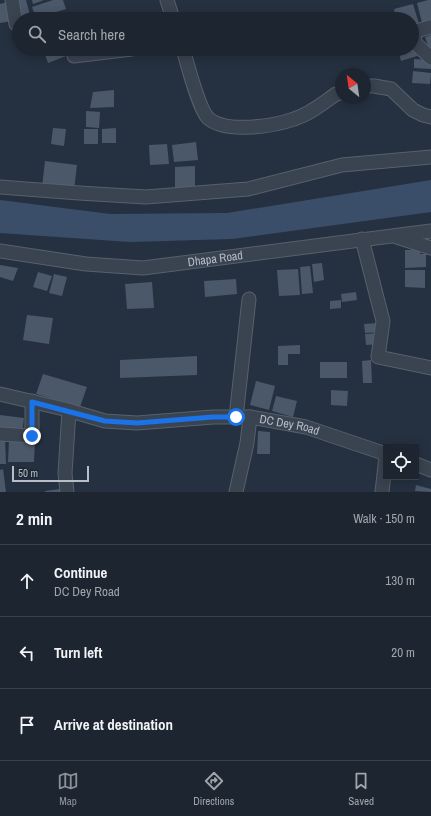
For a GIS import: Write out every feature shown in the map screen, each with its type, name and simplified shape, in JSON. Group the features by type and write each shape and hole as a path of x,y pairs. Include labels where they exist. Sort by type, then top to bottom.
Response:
{"street":[{"path":"12,0 14,12"},
{"path":"167,0 171,12"},
{"path":"419,30 430,27"},
{"path":"419,47 431,58"},
{"path":"185,56 201,105 208,118 224,126 242,128 280,123 295,119 312,111 335,95"},
{"path":"371,86 391,89 413,110 431,117"},
{"path":"0,188 146,197 248,189 342,165 431,157"},
{"name":"Dhapa Road","path":"0,251 86,264 143,268 431,231"},
{"path":"394,236 431,248"},
{"path":"362,239 383,321 378,357 431,368"},
{"path":"236,417 249,299"},
{"name":"DC Dey Road","path":"0,394 105,421 137,423 213,417 250,417 306,427 383,454"},
{"path":"0,434 32,436 32,402"},
{"path":"67,492 65,474 69,411"},
{"path":"236,492 247,443 250,417"},
{"path":"419,465 431,470"},
{"path":"382,492 383,480"}],"water":[{"path":"431,180 431,212 232,239 130,242 0,233 0,200 110,214 227,213"}],"building":[{"path":"15,0 26,0 29,12 18,12"},
{"path":"32,0 44,0 33,4"},
{"path":"53,0 63,0 66,9 56,12 34,12 32,7"},
{"path":"431,0 431,25 423,27 417,3"},
{"path":"8,2 12,21 0,23 0,4"},
{"path":"413,4 415,12 395,12 394,9"},
{"path":"431,35 431,55 425,37"},
{"path":"46,56 66,56 48,63"},
{"path":"400,56 417,56 401,61"},
{"path":"414,59 431,60 431,69 414,68"},
{"path":"413,71 431,73 430,84 412,83"},
{"path":"114,90 114,107 90,108 93,92"},
{"path":"86,111 100,112 99,128 86,127"},
{"path":"53,128 66,129 64,146 51,144"},
{"path":"116,128 116,143 102,143 102,129"},
{"path":"84,129 98,129 98,144 84,144"},
{"path":"196,142 198,160 174,162 172,145"},
{"path":"167,144 169,164 150,165 149,145"},
{"path":"45,161 77,165 74,190 42,187"},
{"path":"195,166 195,188 175,189 175,167"},
{"path":"405,250 420,250 420,254 426,254 426,267 405,268"},
{"path":"322,263 324,280 314,282 312,264"},
{"path":"0,265 18,268 13,281 0,277"},
{"path":"310,266 313,293 302,294 300,267"},
{"path":"298,269 300,295 279,296 277,270"},
{"path":"405,270 425,270 425,288 405,287"},
{"path":"38,272 52,276 47,291 33,287"},
{"path":"54,274 67,277 62,296 49,293"},
{"path":"236,279 237,294 205,297 204,281"},
{"path":"152,282 154,308 127,309 125,284"},
{"path":"356,292 357,300 342,302 341,294"},
{"path":"341,300 341,308 330,309 330,301"},
{"path":"27,315 53,318 49,344 23,340"},
{"path":"379,323 380,332 365,333 364,324"},
{"path":"379,333 380,344 366,345 365,334"},
{"path":"300,345 300,354 288,354 288,365 278,365 278,346"},
{"path":"197,356 197,375 120,378 120,360"},
{"path":"371,360 372,383 363,383 362,361"},
{"path":"320,362 347,362 347,378 320,378"},
{"path":"43,374 87,387 80,407 36,394"},
{"path":"256,381 275,386 269,410 250,405"},
{"path":"331,390 348,391 347,406 331,405"},
{"path":"276,396 297,401 293,417 272,411"},
{"path":"0,415 24,418 22,433 0,430"},
{"path":"258,431 270,432 270,454 257,454"},
{"path":"0,436 5,436 6,464 0,464"},
{"path":"9,440 35,440 34,462 8,462"},
{"path":"3,469 6,492 0,492 0,470"},
{"path":"416,485 431,489 431,492 415,491"},
{"path":"60,489 60,492 45,492 45,491"}],"route":[{"path":"32,436 32,402 105,421 137,423 213,417 236,417"}]}
